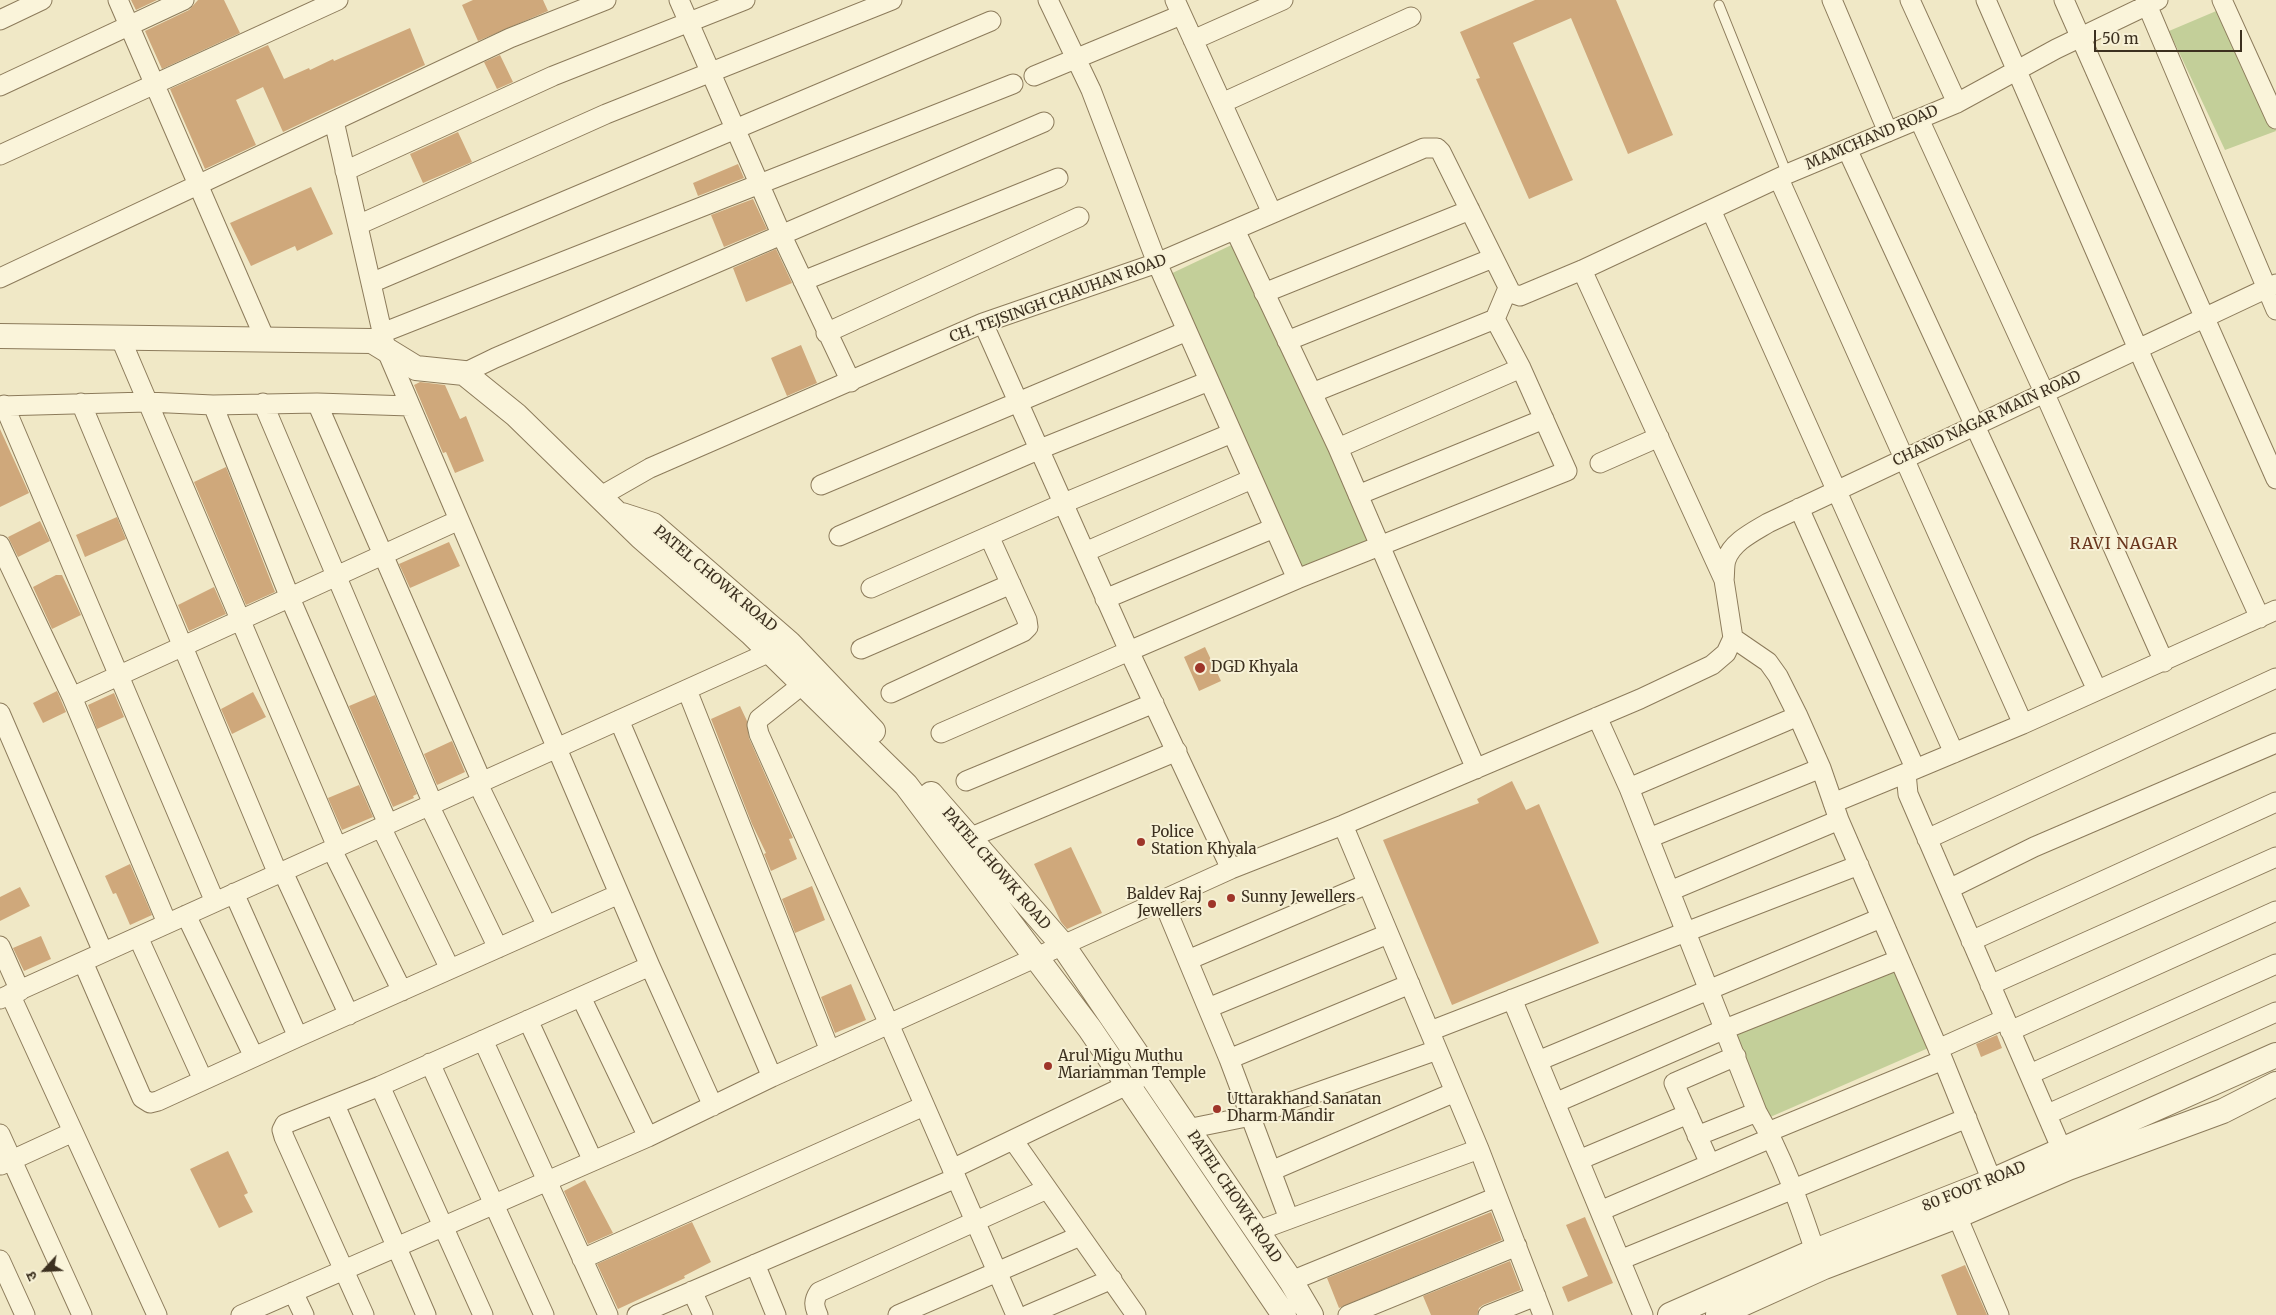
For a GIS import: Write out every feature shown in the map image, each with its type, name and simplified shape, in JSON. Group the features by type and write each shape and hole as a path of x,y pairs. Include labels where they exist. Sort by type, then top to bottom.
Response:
{"street":[{"path":"0,20 42,0"},
{"path":"118,0 265,339"},
{"path":"0,86 129,24 184,0"},
{"path":"0,156 154,83 338,0"},
{"path":"0,278 510,38 606,0"},
{"path":"679,0 782,236 826,333 851,382"},
{"path":"345,172 553,76 745,0"},
{"path":"358,225 606,114 892,0"},
{"path":"1048,0 1091,90 1157,263 1297,579"},
{"path":"1193,40 1283,0"},
{"path":"1832,0 1888,132"},
{"path":"1910,0 1957,103"},
{"path":"1670,891 1836,812 1911,770 2023,724 2268,614 2138,349 1986,0"},
{"path":"2064,0 2079,38 2276,479"},
{"path":"2222,0 2276,119"},
{"path":"2150,2 2271,287 2276,310"},
{"name":"MAMCHAND ROAD","path":"1508,288 1513,296 1520,296 1582,270 1783,176 1957,103 2150,2"},
{"path":"1034,76 1075,59 1178,7 1272,213"},
{"path":"1222,103 1411,17"},
{"path":"371,283 991,21"},
{"path":"0,336 384,341 759,184 1013,84"},
{"path":"1919,119 2044,392 2164,662"},
{"path":"334,121 384,341 556,748 712,1106"},
{"path":"384,341 416,368 464,373 1044,122"},
{"name":"CH. TEJSINGH CHAUHAN ROAD","path":"601,496 650,468 983,324 1157,263 1424,148 1437,148 1470,210"},
{"path":"1847,149 1973,426 2097,690"},
{"path":"1783,176 1903,459 2023,724"},
{"path":"803,281 1058,178"},
{"path":"1264,293 1470,210 1508,288 1495,320 1312,393"},
{"path":"1711,210 1954,753"},
{"path":"826,333 1079,217"},
{"path":"1235,230 1338,448 1476,768"},
{"path":"1287,341 1493,258"},
{"path":"244,1314 648,1137 772,1077 1231,869 1343,826 1597,718 1681,681 1712,665 1726,653 1733,638 1724,580 1582,270"},
{"name":"CHAND NAGAR MAIN ROAD","path":"1724,580 1726,560 1743,539 1768,523 2271,287"},
{"path":"941,733 1297,579 1567,471 1521,368 1495,320"},
{"path":"983,324 1129,651 1178,751 1231,869"},
{"path":"821,485 1187,331"},
{"path":"120,338 334,848 402,991"},
{"path":"1338,448 1521,368"},
{"path":"464,373 516,415 620,515"},
{"path":"839,536 1040,449 1209,381"},
{"path":"215,902 120,676 2,405 147,402 213,406 263,403 317,403 410,406"},
{"path":"81,403 280,873 349,1015"},
{"path":"263,403 431,804 498,948"},
{"path":"317,403 384,555 480,783 547,926"},
{"path":"213,406 290,598 385,826 450,969"},
{"path":"1358,495 1544,419"},
{"path":"870,588 1064,503 1232,434"},
{"path":"1600,463 1659,437"},
{"path":"1085,552 1252,479"},
{"path":"1799,508 1911,770 1908,794 2062,1150"},
{"name":"PATEL CHOWK ROAD","path":"620,515 641,537 770,652 906,785 1037,957 1139,1078 1187,1129 1292,1281 1312,1315"},
{"name":"PATEL CHOWK ROAD","path":"620,515 653,525 789,643 917,778 1062,944 1139,1078 1284,1315"},
{"path":"72,697 459,520"},
{"path":"1105,598 1274,528"},
{"path":"891,693 1023,632 1028,626 989,536"},
{"path":"0,545 72,697 167,924"},
{"path":"861,649 1011,584"},
{"path":"1733,638 1768,662 1778,676 1798,716 1821,768 1836,812 1898,960 1941,1054 1992,1181"},
{"path":"10,995 770,652"},
{"path":"1927,839 2276,678"},
{"path":"803,684 759,719 757,725 759,734 889,1024 1016,1315"},
{"path":"687,690 830,1051"},
{"path":"966,781 1154,703"},
{"path":"0,713 104,952"},
{"path":"1629,788 1798,716"},
{"path":"1597,718 1629,788 1757,1112 1770,1135 1815,1251"},
{"path":"619,720 772,1077"},
{"path":"1949,889 2034,847 2276,743"},
{"path":"969,838 1178,751"},
{"path":"1649,838 1821,768"},
{"path":"1971,941 2276,802"},
{"path":"1343,826 1479,1150 1543,1315"},
{"path":"1990,985 2276,857"},
{"path":"1430,1031 1859,866"},
{"path":"1188,960 1367,884"},
{"path":"234,894 298,1037"},
{"path":"83,962 142,1098 150,1103 158,1102 298,1037 619,894"},
{"path":"1163,901 1229,1059 1289,1219"},
{"path":"1600,1211 1710,1164 1941,1054 2276,912"},
{"path":"186,915 254,1057"},
{"path":"1538,1061 1709,988 1881,918"},
{"path":"1208,1008 1388,934"},
{"path":"138,937 203,1080"},
{"path":"0,946 10,995 157,1315"},
{"path":"1555,1103 1725,1029 1898,960"},
{"path":"2030,1074 2276,964"},
{"path":"364,1315 282,1130 285,1124 380,1086 650,966"},
{"path":"1229,1059 1410,984"},
{"path":"581,996 648,1137"},
{"path":"1512,1000 1643,1315"},
{"path":"2048,1114 2276,1012"},
{"path":"528,1020 593,1161"},
{"path":"482,1040 608,1315"},
{"path":"1187,1129 1251,1116 1437,1050"},
{"name":"80 FOOT ROAD","path":"1670,1315 1815,1251 1992,1181 2276,1055"},
{"path":"1662,1056 1710,1164"},
{"path":"1674,1083 1736,1056"},
{"path":"430,1064 544,1315"},
{"path":"637,1315 954,1173 1012,1140 1139,1078"},
{"name":"80 FOOT ROAD","path":"1718,1315 1824,1267 1957,1216 2068,1168 2222,1111 2276,1084"},
{"path":"380,1086 483,1315"},
{"path":"1271,1171 1455,1092"},
{"path":"335,1105 426,1315"},
{"path":"582,1259 924,1106"},
{"path":"1697,1136 1757,1112"},
{"path":"1579,1160 1688,1114"},
{"path":"1620,1260 1967,1118"},
{"path":"6,1163 73,1132"},
{"path":"0,1134 6,1163 82,1315"},
{"path":"1012,1140 1136,1315"},
{"path":"1257,1231 1479,1150"},
{"path":"818,1315 815,1307 815,1298 820,1292 1047,1189"},
{"path":"1292,1281 1497,1197"},
{"path":"1957,1216 1999,1315"},
{"path":"898,1315 1080,1236"},
{"path":"1348,1315 1517,1246"},
{"path":"0,1260 25,1315"},
{"path":"754,1264 776,1315"},
{"path":"1028,1315 1112,1279"},
{"path":"692,1291 702,1315"},
{"path":"293,1292 304,1315"},
{"path":"1488,1315 1536,1296"}],"lane":[{"path":"1719,5 1783,176"}],"green space":[{"path":"2221,9 2276,131 2225,150 2169,31"},
{"path":"1240,241 1380,538 1304,571 1164,277"},
{"path":"1900,967 1933,1046 1768,1118 1733,1035"}],"building":[{"path":"131,0 157,0 136,10"},
{"path":"198,0 224,0 240,33 162,69 145,31 189,10"},
{"path":"473,0 543,0 548,11 478,41 462,5"},
{"path":"1535,0 1616,0 1673,135 1628,154 1571,18 1513,43 1573,180 1529,199 1476,79 1480,78 1460,32"},
{"path":"410,28 425,65 283,132 263,87 236,100 256,145 205,169 170,89 268,45 284,79 333,59 334,61"},
{"path":"500,55 513,82 497,89 484,62"},
{"path":"458,132 472,162 423,183 410,154"},
{"path":"738,164 744,178 698,196 693,183"},
{"path":"311,187 333,234 297,251 295,246 251,266 230,223"},
{"path":"753,199 767,229 724,247 711,215"},
{"path":"776,249 792,283 746,302 733,268"},
{"path":"801,345 817,383 787,396 771,358"},
{"path":"420,382 445,385 460,419 466,416 484,461 455,473 446,452 443,453 414,385"},
{"path":"0,429 29,493 0,507"},
{"path":"226,467 275,592 246,605 194,482"},
{"path":"117,517 126,539 85,557 76,535"},
{"path":"40,521 50,541 18,557 8,537"},
{"path":"449,542 460,566 410,588 399,564"},
{"path":"56,575 62,575 81,615 52,629 33,587"},
{"path":"214,587 226,614 189,631 178,605"},
{"path":"1205,647 1221,681 1199,691 1184,657"},
{"path":"57,691 66,712 43,723 33,703"},
{"path":"253,692 266,717 232,734 221,709"},
{"path":"114,693 124,717 97,729 88,705"},
{"path":"375,695 417,794 413,796 414,798 393,807 349,706"},
{"path":"740,706 747,721 749,738 793,838 789,839 797,859 771,871 764,854 766,853 752,824 711,719"},
{"path":"452,741 465,772 437,785 424,754"},
{"path":"1512,781 1526,810 1539,804 1599,943 1452,1005 1383,840 1479,803 1477,799"},
{"path":"359,785 373,817 342,830 328,798"},
{"path":"1071,847 1102,913 1067,929 1061,922 1034,864"},
{"path":"130,864 152,915 130,925 116,893 113,894 105,876"},
{"path":"812,886 825,920 795,933 782,899"},
{"path":"20,887 30,906 0,921 0,897"},
{"path":"41,936 51,959 24,971 13,948"},
{"path":"851,984 866,1020 835,1033 821,997"},
{"path":"1997,1035 2002,1048 1981,1057 1976,1044"},
{"path":"228,1151 248,1193 244,1195 253,1212 219,1228 190,1169"},
{"path":"585,1180 613,1233 588,1244 564,1191"},
{"path":"1491,1212 1502,1240 1339,1308 1327,1278"},
{"path":"1585,1217 1613,1283 1568,1302 1562,1287 1588,1276 1566,1225"},
{"path":"692,1222 711,1262 684,1276 685,1278 618,1309 597,1264"},
{"path":"1510,1261 1521,1290 1483,1305 1479,1308 1477,1315 1431,1315 1423,1296"},
{"path":"1965,1265 1987,1315 1957,1315 1941,1275"}],"place":[{"name":"DGD Khyala","path":"1200,668"},
{"name":"Police Station Khyala","path":"1141,842"},
{"name":"Sunny Jewellers","path":"1231,898"},
{"name":"Baldev Raj Jewellers","path":"1212,904"},
{"name":"Arul Migu Muthu Mariamman Temple","path":"1048,1066"},
{"name":"Uttarakhand Sanatan Dharm Mandir","path":"1217,1109"}],"district":[{"name":"RAVI NAGAR","path":"2124,544"}]}
